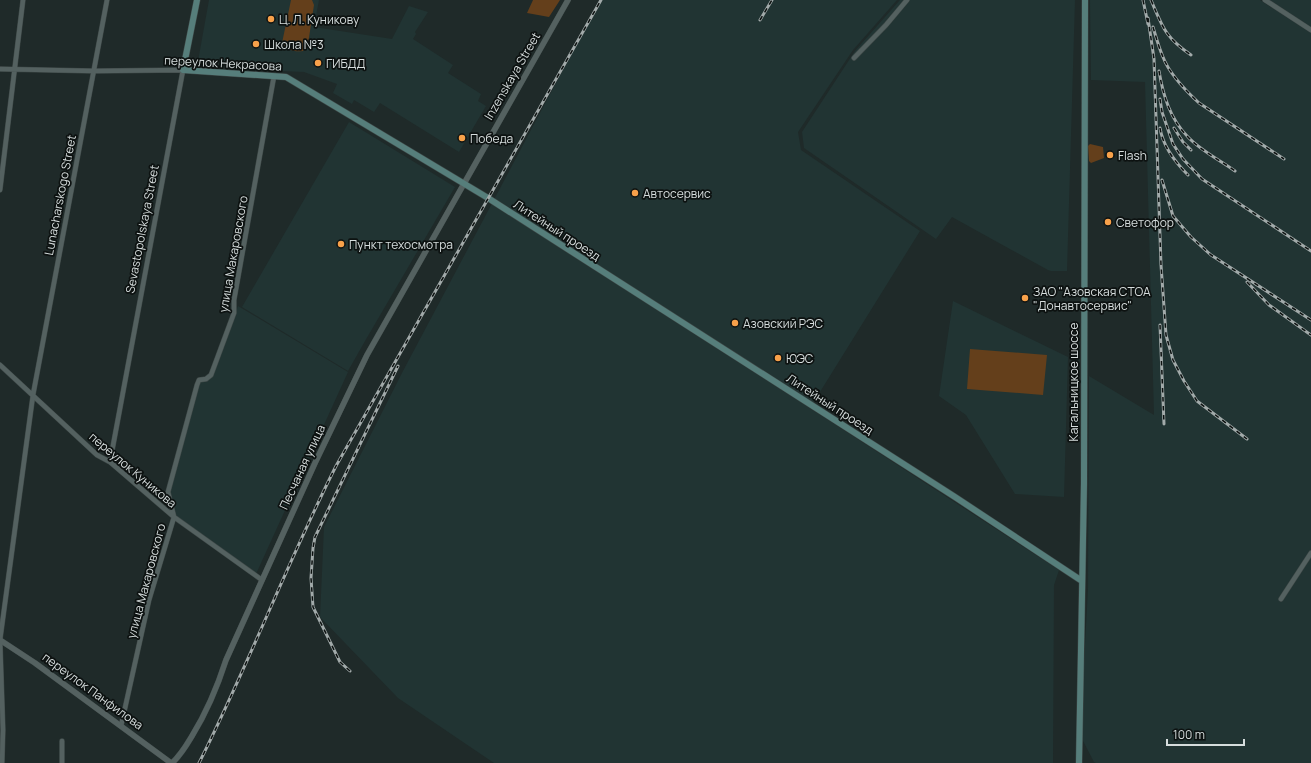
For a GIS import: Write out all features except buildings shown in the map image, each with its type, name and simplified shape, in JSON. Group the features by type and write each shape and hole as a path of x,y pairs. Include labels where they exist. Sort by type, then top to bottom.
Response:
{"main road":[{"name":"Sevastopolskaya Street","path":"183,70 197,0"},
{"name":"Кагальницкое шоссе","path":"1079,763 1084,484 1085,0"},
{"name":"переулок Некрасова","path":"183,70 286,77 464,184"},
{"name":"Литейный проезд","path":"464,184 942,489 1082,581"}],"street":[{"path":"0,190 16,68 23,0"},
{"name":"Lunacharskogo Street","path":"2,763 3,730 0,640 33,394 107,0"},
{"name":"Inzenskaya Street","path":"464,184 568,0"},
{"path":"854,58 907,0"},
{"path":"1265,0 1311,30"},
{"name":"переулок Некрасова","path":"0,68 94,71 183,70"},
{"name":"Sevastopolskaya Street","path":"110,462 183,70"},
{"name":"улица Макаровского","path":"121,726 148,600 174,517 168,492 197,386 199,380 206,379 211,375 234,313 234,300 274,76"},
{"name":"Песчаная улица","path":"171,763 180,756 210,706 226,660 315,463 367,354 464,184"},
{"name":"переулок Куникова","path":"0,365 97,455 110,462 174,517 262,580"},
{"path":"1281,599 1311,553"},
{"name":"переулок Панфилова","path":"0,640 35,663 171,763"},
{"path":"62,741 62,763"}],"shaded area":[{"path":"209,0 319,0 314,27 392,39 409,6 428,12 415,32 416,34 413,39 453,65 448,73 481,94 478,101 486,106 459,152 380,103 374,112 354,100 352,104 333,93 337,84 304,72 281,71 272,67 198,61"},
{"path":"291,0 312,0 314,5 308,44 303,51 291,50 282,43"},
{"path":"533,0 560,0 549,17 527,13"},
{"path":"600,0 897,0 853,50 798,132 801,150 920,231 810,408 1059,570 1054,585 1053,763 494,763 398,698 320,617 324,527 403,371"},
{"path":"900,0 1075,0 1067,271 1048,270 952,217 936,239 804,148 802,132 855,51"},
{"path":"1090,0 1260,0 1272,8 1268,0 1311,0 1311,763 1096,763 1094,762 1080,735 1088,590 1089,376 1154,415 1145,82 1091,80"},
{"path":"349,122 455,187 348,371 242,307"},
{"path":"1090,144 1103,147 1104,158 1091,163 1089,161 1088,146"},
{"path":"953,301 1068,357 1064,497 1015,494 966,415 939,396"},
{"path":"238,306 348,372 256,574 175,516 169,492 199,386 201,382 212,375"},
{"path":"970,349 1047,355 1043,395 967,389"}],"railway":[{"path":"199,763 336,466 601,0"},
{"path":"760,20 772,0"},
{"path":"1143,0 1148,24"},
{"path":"1151,0 1162,25 1170,37 1175,43 1191,55"},
{"path":"1148,18 1154,59 1161,265 1166,335 1173,360 1197,401 1247,439"},
{"path":"1153,27 1160,50 1178,82 1199,103 1284,159"},
{"path":"1159,71 1168,106 1182,130 1199,147 1235,171"},
{"path":"1160,99 1162,112 1173,144 1183,159 1202,179 1311,251"},
{"path":"1160,128 1164,142 1170,154 1188,175"},
{"path":"1174,128 1183,142 1191,150"},
{"path":"1162,180 1173,216 1191,237 1211,255 1311,320"},
{"path":"1247,282 1269,305 1311,335"},
{"path":"1160,325 1164,424"},
{"path":"350,671 340,662 313,607 311,578 313,548 315,537 398,366"}],"place":[{"name":"Ц. Л. Куникову","path":"271,19"},
{"name":"Школа №3","path":"256,44"},
{"name":"ГИБДД","path":"318,63"},
{"name":"Победа","path":"462,138"},
{"name":"Flash","path":"1110,155"},
{"name":"Автосервис","path":"635,193"},
{"name":"Светофор","path":"1108,222"},
{"name":"Пункт техосмотра","path":"341,244"},
{"name":"ЗАО \"Азовская СТОА \"Донавтосервис\"","path":"1025,298"},
{"name":"Азовский РЭС","path":"735,323"},
{"name":"ЮЭС","path":"778,358"}]}
